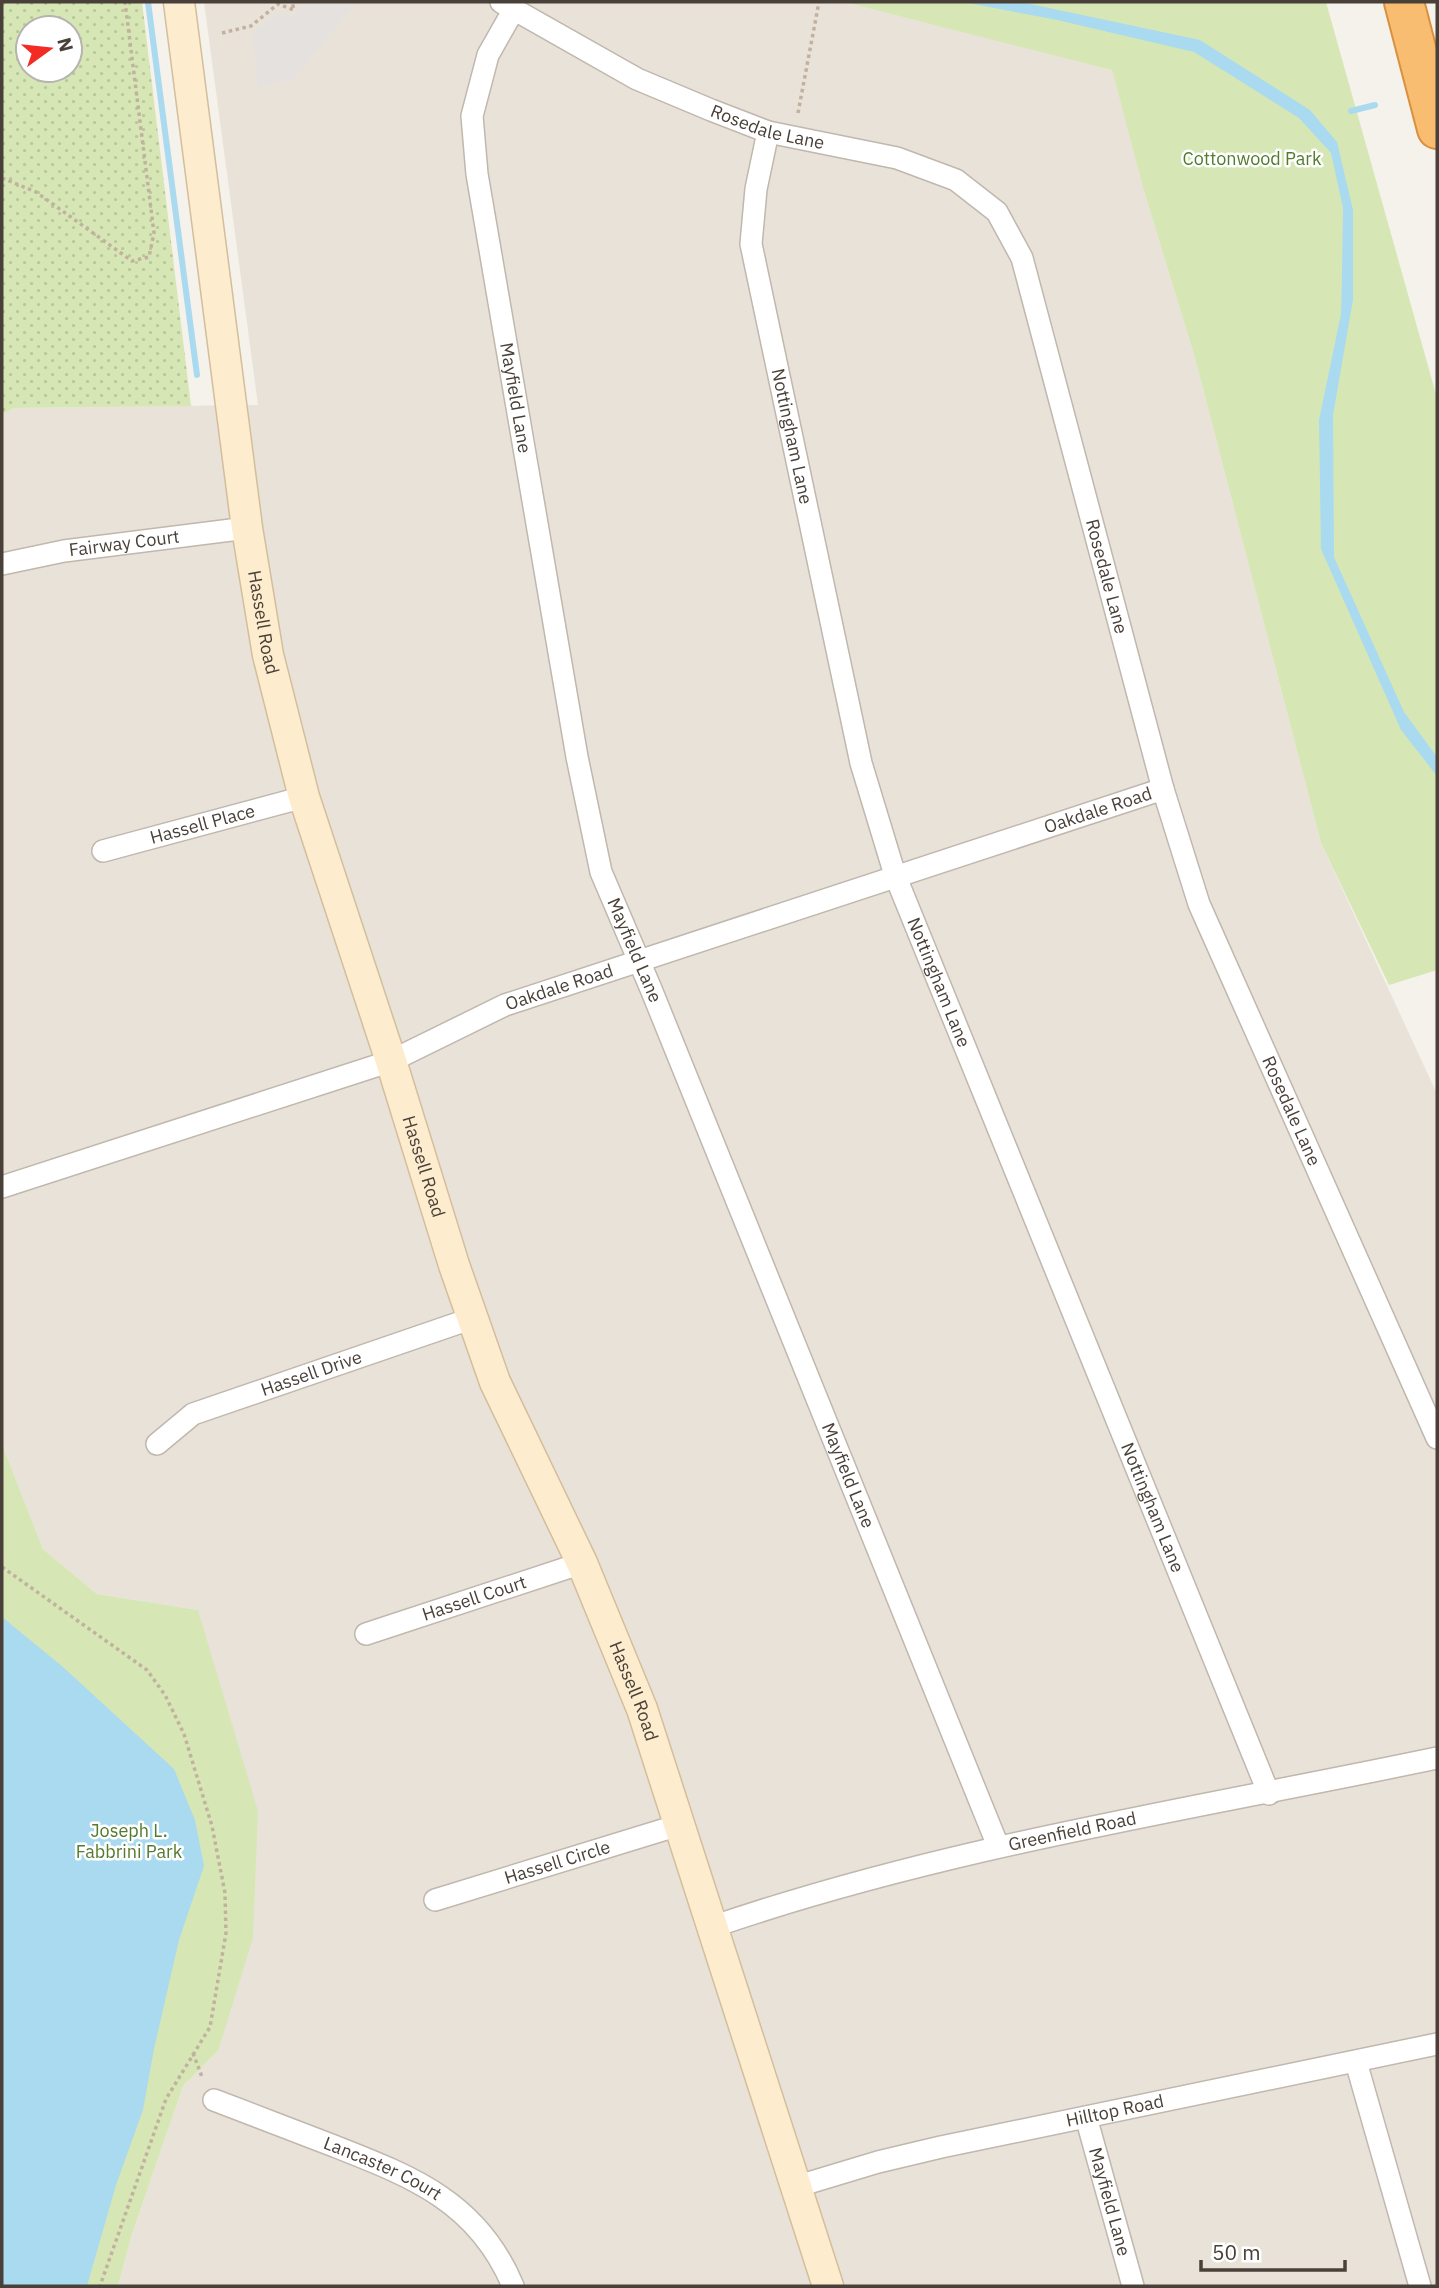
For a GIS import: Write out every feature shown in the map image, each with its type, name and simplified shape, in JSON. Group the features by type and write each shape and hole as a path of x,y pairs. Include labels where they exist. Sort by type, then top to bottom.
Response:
{"highway":[{"path":"1404,2 1437,129"}],"street":[{"name":"Hassell Road","path":"178,2 247,528 268,655 304,797 495,1382 582,1563 642,1709 828,2286"},
{"name":"Rosedale Lane","path":"507,6 637,79 768,132 897,159 956,180 997,212 1022,258 1163,789 1199,904 1437,1438"},
{"name":"Mayfield Lane","path":"507,6 488,55 472,116 477,174 575,743 601,872 640,961 998,1846"},
{"name":"Nottingham Lane","path":"768,132 756,189 751,244 861,762 895,875 1269,1794"},
{"name":"Fairway Court","path":"2,564 64,551 247,528"},
{"name":"Oakdale Road","path":"2,1187 391,1061 505,1005 1163,789"},
{"name":"Hassell Place","path":"103,852 304,797"},
{"name":"Hassell Drive","path":"156,1444 193,1414 472,1318"},
{"name":"Hassell Court","path":"366,1634 582,1563"},
{"name":"Greenfield Road","path":"712,1927 803,1896 998,1846 1269,1794 1437,1758"},
{"name":"Hassell Circle","path":"435,1900 679,1825"},
{"name":"Hilltop Road","path":"795,2187 878,2162 1437,2044"},
{"path":"1356,2062 1420,2286"},
{"name":"Lancaster Court","path":"214,2100 418,2180 446,2199 475,2225 497,2256 513,2286"},
{"name":"Mayfield Lane","path":"1086,2117 1133,2286"}],"path":[{"path":"2,178 36,192 132,261 149,257 154,233 125,2"},
{"path":"222,33 251,26 278,4 294,10 292,2"},
{"path":"798,113 818,2"},
{"path":"2,1567 147,1670 165,1695 184,1734 212,1826 225,1893 226,1933 210,2026 166,2099 100,2286"},
{"path":"193,2053 202,2077"}],"shaded area":[{"path":"204,2 844,2 1112,69 1143,188 1195,358 1321,843 1437,1094 1437,2286 118,2286 132,2234 183,2086 218,2051 198,1610 97,1594 43,1549 2,1444 2,415 14,408 258,405"},
{"path":"307,2 357,2 293,79 258,87 252,32 281,11 292,17"}],"green space":[{"path":"2,2 142,2 191,406 14,408 2,415"},
{"name":"Cottonwood Park","path":"844,2 1326,2 1437,398 1437,970 1389,985 1321,843 1195,358 1143,188 1112,70"},
{"name":"Joseph L. Fabbrini Park","path":"2,1444 43,1549 97,1594 198,1610 258,1811 253,1938 218,2051 183,2086 132,2234 118,2286 2,2286"}],"water":[{"path":"963,2 1021,2 1200,40 1310,110 1337,142 1353,210 1353,300 1333,415 1334,557 1404,712 1437,757 1437,776 1401,730 1321,549 1319,420 1341,314 1343,208 1331,153 1299,118 1194,52 1057,20"},
{"name":"Joseph L. Fabbrini Park","path":"2,1617 63,1667 174,1769 195,1820 204,1866 179,1940 143,2110 116,2185 87,2286 2,2286"}],"waterway":[{"path":"148,2 197,375"},
{"path":"1351,111 1375,105"}]}
